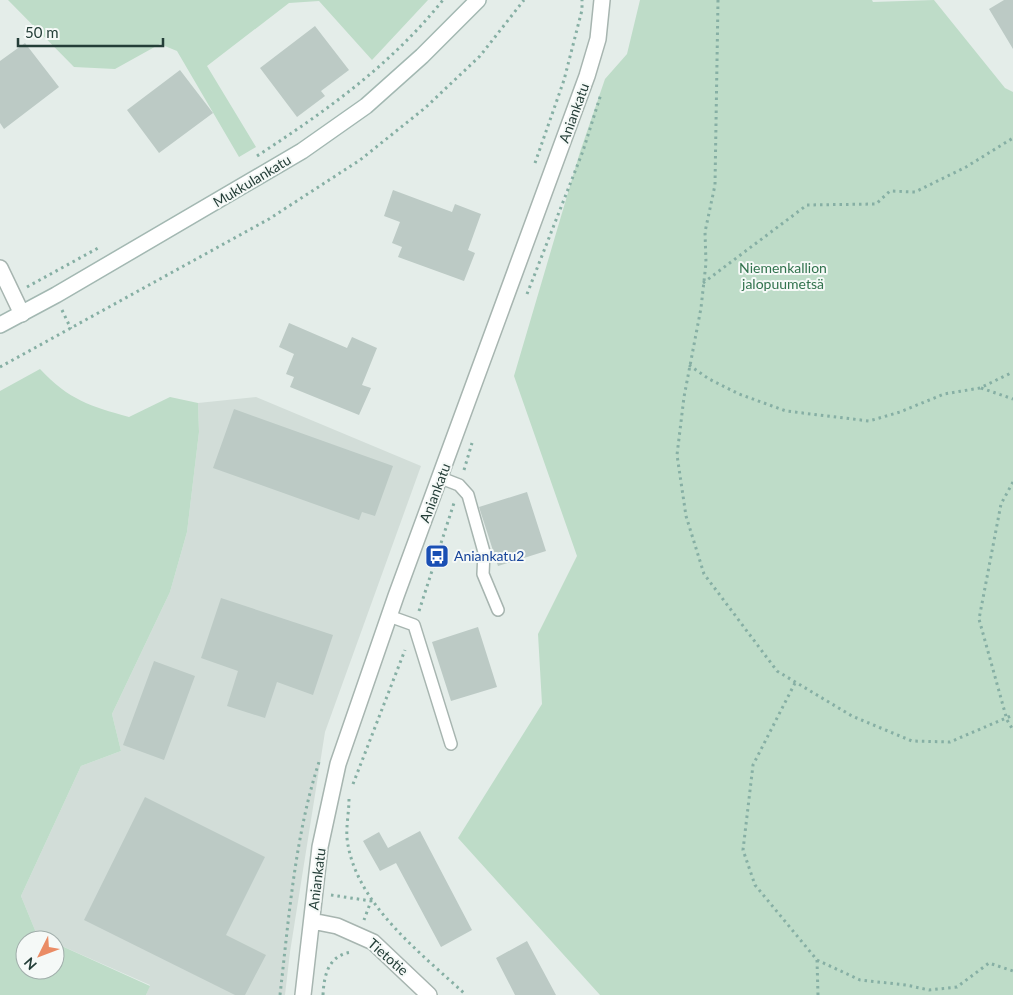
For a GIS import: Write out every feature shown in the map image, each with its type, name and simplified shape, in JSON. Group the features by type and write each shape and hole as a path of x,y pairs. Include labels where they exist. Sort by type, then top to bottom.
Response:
{"street":[{"name":"Mukkulankatu","path":"0,325 302,151 366,106 422,56 478,0"},
{"name":"Aniankatu","path":"303,995 320,847 336,770 389,616 442,478 587,76 598,39 602,0"},
{"path":"0,268 22,314"},
{"name":"Tietotie","path":"312,921 337,926 373,942 429,995"}],"lane":[{"path":"442,478 459,485 468,495 484,552 483,574 498,610"},
{"path":"389,616 414,625 451,744"}],"path":[{"path":"254,157 320,114 383,65 443,0"},
{"path":"0,367 269,219 360,160 425,108 480,56 524,0"},
{"path":"718,0 715,185 705,232 706,263 702,283 701,308 689,365 677,455 681,493 690,536 704,574 718,595 736,615 748,635 777,671 852,716 912,741 950,742 1007,720 1013,715"},
{"path":"702,283 807,205 876,204 890,191 914,192 966,167 1013,138"},
{"path":"12,295 108,243"},
{"path":"689,365 709,379 739,394 786,411 869,421 900,412 944,394 980,388 1013,372"},
{"path":"980,388 1013,399"},
{"path":"1013,482 1002,504 979,619 1007,720 1013,730"},
{"path":"795,683 754,766 743,850 755,885 817,960 860,980 906,985 929,990 957,987 989,963 1013,971"},
{"path":"817,960 818,995"},
{"path":"323,995 324,981 330,962"}],"shaded area":[{"path":"256,397 421,466 325,732 290,952 285,995 146,995 150,985 65,947 65,930 35,930 21,896 81,766 121,751 112,714 170,592 187,532 199,432 198,403"}],"green space":[{"path":"8,0 428,0 372,60 319,1 289,3 207,66 256,147 239,157 177,51 160,44 115,69 74,67"},
{"name":"Niemenkallion jalopuumetsä","path":"640,0 872,0 873,2 934,0 1005,88 1013,92 1013,995 600,995 458,838 542,704 538,634 577,556 514,376 580,152 605,79 627,54"},
{"path":"40,369 61,388 81,401 129,417 170,397 198,403 199,432 187,532 170,592 112,714 121,751 81,766 21,896 35,930 15,930 15,980 65,980 65,948 150,986 146,995 0,995 0,391"}],"building":[{"path":"1004,0 1013,0 1013,49 989,9"},
{"path":"315,26 349,70 321,91 325,96 297,117 260,68"},
{"path":"25,43 59,87 4,129 0,123 0,61"},
{"path":"180,70 213,113 159,153 127,110"},
{"path":"393,190 452,212 455,204 481,214 468,250 475,253 464,281 398,257 402,247 392,243 400,222 384,216"},
{"path":"289,323 347,348 352,337 377,348 362,385 371,388 359,415 290,387 294,377 286,374 294,354 279,347"},
{"path":"234,409 393,466 375,516 362,512 359,520 213,468"},
{"path":"527,492 546,551 498,566 479,507"},
{"path":"221,598 333,635 313,695 277,682 265,718 227,706 238,671 201,658"},
{"path":"478,627 497,687 451,701 432,642"},
{"path":"154,661 195,676 164,760 123,745"},
{"path":"145,797 265,857 226,935 266,955 245,995 235,995 84,920"},
{"path":"420,831 472,930 441,947 396,863 380,871 363,841 379,832 388,848"},
{"path":"527,941 556,995 515,995 496,958"}],"place":[{"name":"Aniankatu2","path":"437,556"}]}
